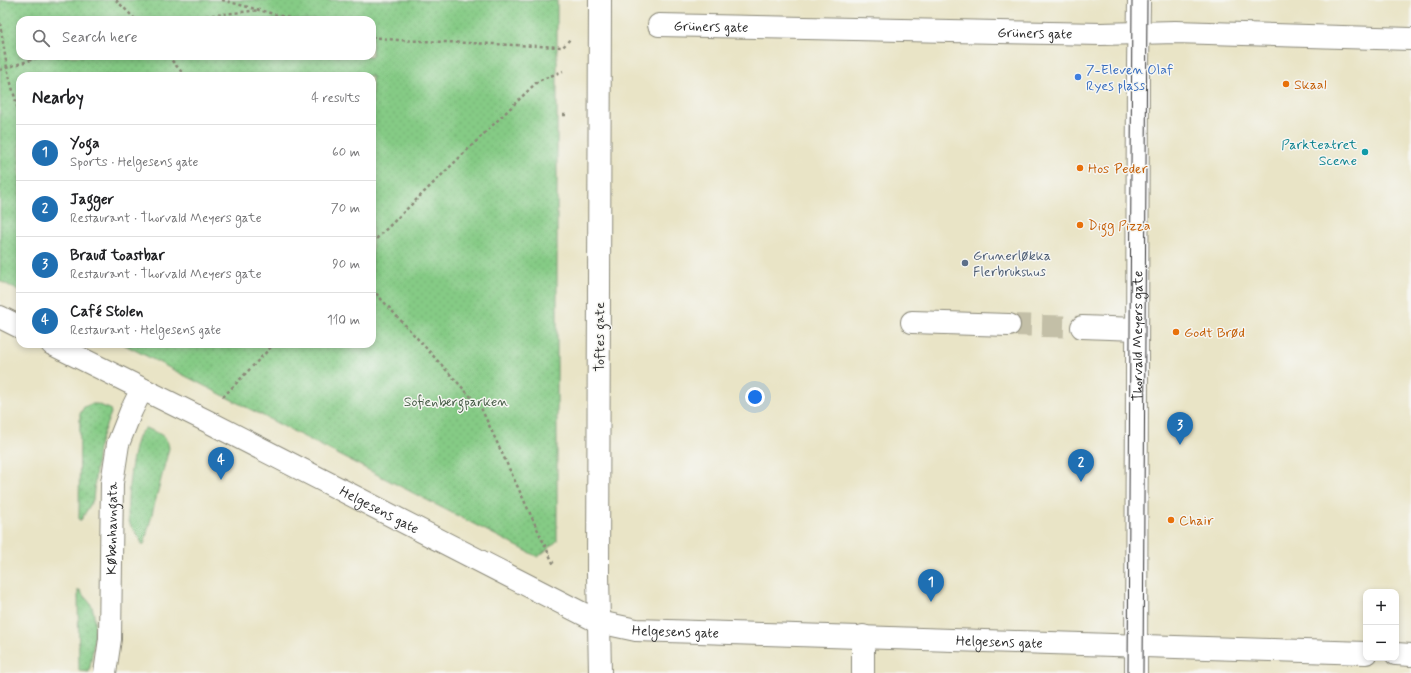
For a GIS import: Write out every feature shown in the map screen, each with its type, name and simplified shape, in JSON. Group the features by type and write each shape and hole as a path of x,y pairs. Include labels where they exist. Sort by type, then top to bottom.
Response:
{"street":[{"name":"Toftes gate","path":"600,0 600,673"},
{"name":"Thorvald Meyers gate","path":"1136,673 1139,0"},
{"name":"Grüners gate","path":"659,24 1101,34 1175,32 1411,39"},
{"path":"0,317 16,325"},
{"path":"912,322 1009,325"},
{"path":"1082,327 1137,328"},
{"name":"Helgesens gate","path":"60,348 599,622 636,630 1363,653"},
{"name":"Københavngata","path":"105,673 110,639 112,483 118,444 131,411 142,389"},
{"path":"863,636 863,673"},
{"path":"1399,654 1411,655"}],"path":[{"path":"116,0 132,16"},
{"path":"222,0 282,16"},
{"path":"206,16 260,10"},
{"path":"0,24 7,68 16,102"},
{"path":"376,37 397,40 563,47"},
{"path":"0,70 31,60"},
{"path":"171,60 182,72"},
{"path":"376,239 538,81 563,71"},
{"path":"376,293 481,408 554,565"},
{"path":"218,403 270,348"}],"green space":[{"name":"Sofienbergparken","path":"0,0 557,0 557,541 538,557 131,348 376,348 376,72 16,72 16,289 0,281"},
{"path":"91,404 97,404 110,409 111,413 98,449 93,500 81,520 79,520 80,414 84,407"},
{"path":"145,428 164,437 169,448 144,545 142,545 129,521 128,503 130,478 136,442 139,435"},
{"path":"78,590 80,590 90,603 94,613 94,639 89,672 79,671"}],"tunnel":[{"path":"1009,325 1082,327"}],"tram line":[{"path":"1128,673 1132,0"},
{"path":"1143,673 1147,0"}],"place":[{"name":"7-Eleven Olaf Ryes plass","path":"1078,77"},
{"name":"Skaal","path":"1286,84"},
{"name":"Parkteatret Scene","path":"1365,152"},
{"name":"Hos Peder","path":"1080,168"},
{"name":"Digg Pizza","path":"1080,225"},
{"name":"Grunerløkka Flerbrukshus","path":"965,263"},
{"name":"Godt Brød","path":"1176,332"},
{"name":"Brauđ toastbar","path":"1180,445"},
{"name":"Café Stolen","path":"221,480"},
{"name":"Jagger","path":"1081,482"},
{"name":"Chair","path":"1171,520"},
{"name":"Yoga","path":"931,602"}]}
